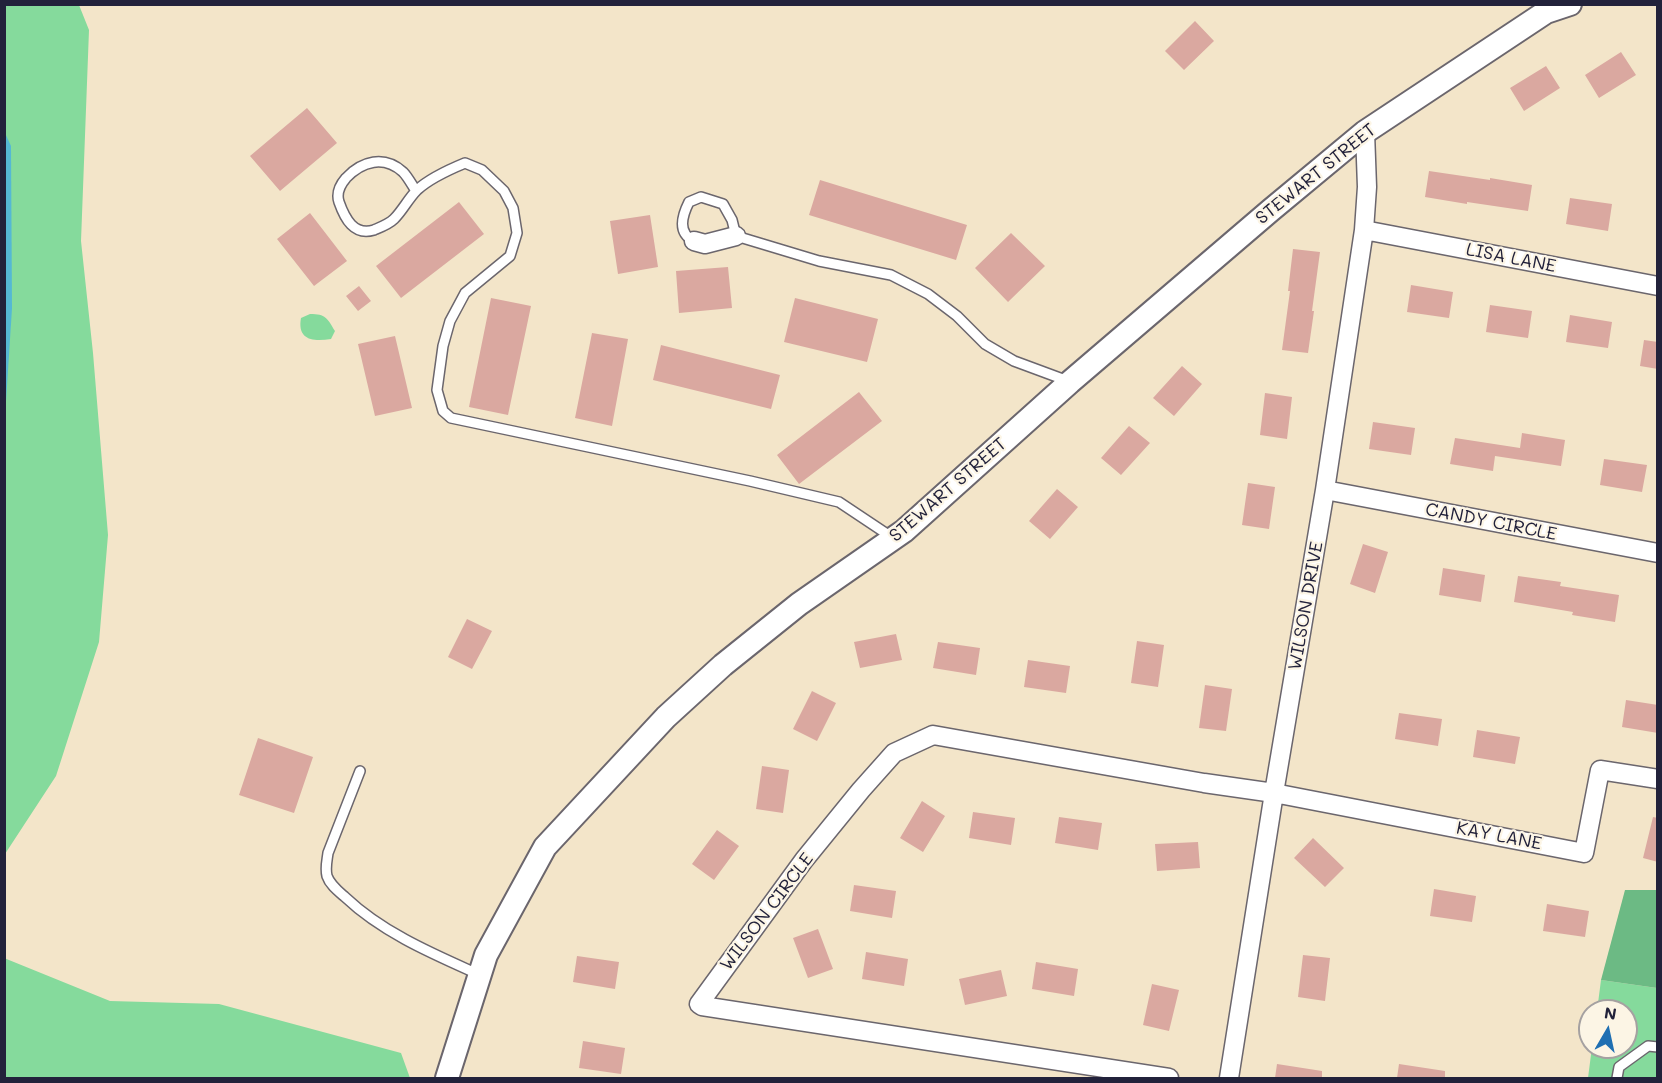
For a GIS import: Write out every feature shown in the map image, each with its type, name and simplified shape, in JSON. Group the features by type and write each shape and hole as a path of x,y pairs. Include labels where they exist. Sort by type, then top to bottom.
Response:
{"street":[{"name":"STEWART STREET","path":"447,1078 486,955 545,848 666,717 723,665 799,604 904,531 1070,382 1365,132 1546,12 1570,4"},
{"name":"WILSON DRIVE","path":"1229,1078 1274,793 1326,490 1364,230 1367,187 1365,132"},
{"name":"LISA LANE","path":"1364,230 1658,286"},
{"path":"694,241 705,244 736,236"},
{"name":"CANDY CIRCLE","path":"1326,490 1658,553"},
{"name":"WILSON CIRCLE","path":"1169,1078 699,1004 804,860 861,790 894,753 933,735 1204,783 1274,793"},
{"name":"KAY LANE","path":"1274,793 1584,853 1600,770 1658,779"}],"lane":[{"path":"416,191 403,172 390,164 371,161 352,172 340,184 338,198 349,223 358,230 367,232 393,220 416,191 443,172 465,163 482,170 504,191 513,208 517,232 510,256 465,293 450,321 443,346 437,390 443,411 451,418 750,480 839,502 894,538"},
{"path":"694,241 688,238 682,225 682,214 689,202 701,197 723,204 732,220 736,236 819,261 891,275 928,294 957,316 984,344 1014,360 1070,382"},
{"path":"360,771 328,853 327,876 333,886 357,909 386,929 435,955 480,975"},
{"path":"1617,1078 1619,1067 1648,1046 1658,1047"}],"green space":[{"path":"5,5 79,5 89,30 81,241 108,535 99,642 56,776 5,854"},
{"path":"310,314 323,316 328,320 335,331 331,339 318,340 304,335 301,331 301,318"},
{"path":"1625,890 1657,890 1657,988 1601,980"},
{"path":"4,958 110,1001 219,1004 401,1053 410,1078 5,1078"},
{"path":"1601,980 1657,988 1657,1078 1588,1078 1590,1059 1638,1059 1638,999 1599,999"}],"water":[{"path":"5,133 11,146 12,308 5,417"}],"building":[{"path":"1195,21 1214,41 1184,70 1165,51"},
{"path":"1621,52 1636,75 1599,98 1585,75"},
{"path":"1546,66 1560,88 1524,111 1510,88"},
{"path":"307,108 337,143 280,191 250,156"},
{"path":"1429,171 1532,185 1528,211 1425,197"},
{"path":"820,180 967,225 956,260 809,215"},
{"path":"1570,198 1612,204 1608,231 1566,224"},
{"path":"459,202 484,234 401,298 376,266"},
{"path":"310,213 347,261 314,286 277,239"},
{"path":"650,215 658,267 618,274 610,221"},
{"path":"1011,233 1045,266 1008,302 975,268"},
{"path":"1293,249 1320,252 1308,353 1282,350"},
{"path":"728,267 732,308 679,313 676,271"},
{"path":"1411,285 1453,292 1449,318 1407,312"},
{"path":"359,286 371,301 358,311 346,296"},
{"path":"491,298 531,306 508,415 469,407"},
{"path":"795,298 878,319 867,362 784,342"},
{"path":"1490,305 1532,311 1528,338 1486,332"},
{"path":"1570,315 1612,322 1608,348 1566,342"},
{"path":"592,333 628,339 612,426 575,418"},
{"path":"395,336 412,408 375,416 358,344"},
{"path":"1644,340 1658,342 1658,369 1640,366"},
{"path":"661,345 780,375 771,409 653,380"},
{"path":"1182,366 1202,384 1174,416 1153,398"},
{"path":"859,392 882,421 799,484 777,455"},
{"path":"1265,393 1292,397 1287,439 1260,435"},
{"path":"1373,422 1415,428 1411,455 1369,449"},
{"path":"1129,426 1150,443 1121,475 1101,458"},
{"path":"1522,433 1565,440 1561,466 1495,456 1493,471 1450,464 1455,438 1520,448"},
{"path":"1604,459 1647,465 1642,492 1600,485"},
{"path":"1248,483 1275,487 1269,529 1242,525"},
{"path":"1057,489 1078,507 1050,539 1029,521"},
{"path":"1363,544 1388,552 1375,593 1350,584"},
{"path":"1443,568 1485,575 1481,602 1439,595"},
{"path":"1518,576 1561,582 1560,586 1619,595 1615,622 1514,602"},
{"path":"467,619 492,631 472,669 448,657"},
{"path":"896,634 902,660 860,668 854,642"},
{"path":"1137,641 1164,645 1158,687 1131,683"},
{"path":"938,642 980,648 976,675 933,668"},
{"path":"1028,660 1070,666 1066,693 1024,687"},
{"path":"1205,685 1232,689 1226,731 1199,728"},
{"path":"812,691 836,703 817,741 793,729"},
{"path":"1626,700 1658,705 1658,733 1622,727"},
{"path":"1399,713 1442,719 1438,746 1395,739"},
{"path":"1477,730 1520,737 1515,764 1473,757"},
{"path":"258,738 313,757 294,813 239,795"},
{"path":"762,766 789,770 783,813 756,809"},
{"path":"922,801 945,816 923,852 900,838"},
{"path":"973,812 1015,818 1011,845 969,838"},
{"path":"1059,817 1102,823 1098,850 1055,843"},
{"path":"1653,817 1658,818 1658,862 1643,858"},
{"path":"717,830 739,846 714,880 692,864"},
{"path":"1313,838 1344,868 1325,887 1294,858"},
{"path":"1198,842 1200,868 1157,871 1155,844"},
{"path":"854,885 896,891 892,918 850,911"},
{"path":"1434,889 1476,896 1472,922 1430,916"},
{"path":"1547,904 1589,911 1585,937 1543,931"},
{"path":"818,929 833,969 808,978 793,938"},
{"path":"866,952 908,959 904,986 862,979"},
{"path":"1303,955 1330,958 1325,1001 1298,997"},
{"path":"577,956 619,962 615,989 573,982"},
{"path":"1036,962 1078,969 1074,996 1032,989"},
{"path":"1001,970 1007,996 965,1005 959,979"},
{"path":"1152,984 1179,990 1169,1031 1143,1025"},
{"path":"583,1041 625,1048 621,1074 579,1068"},
{"path":"1277,1064 1322,1071 1322,1078 1275,1078"},
{"path":"1399,1064 1445,1071 1445,1078 1397,1078"}]}
